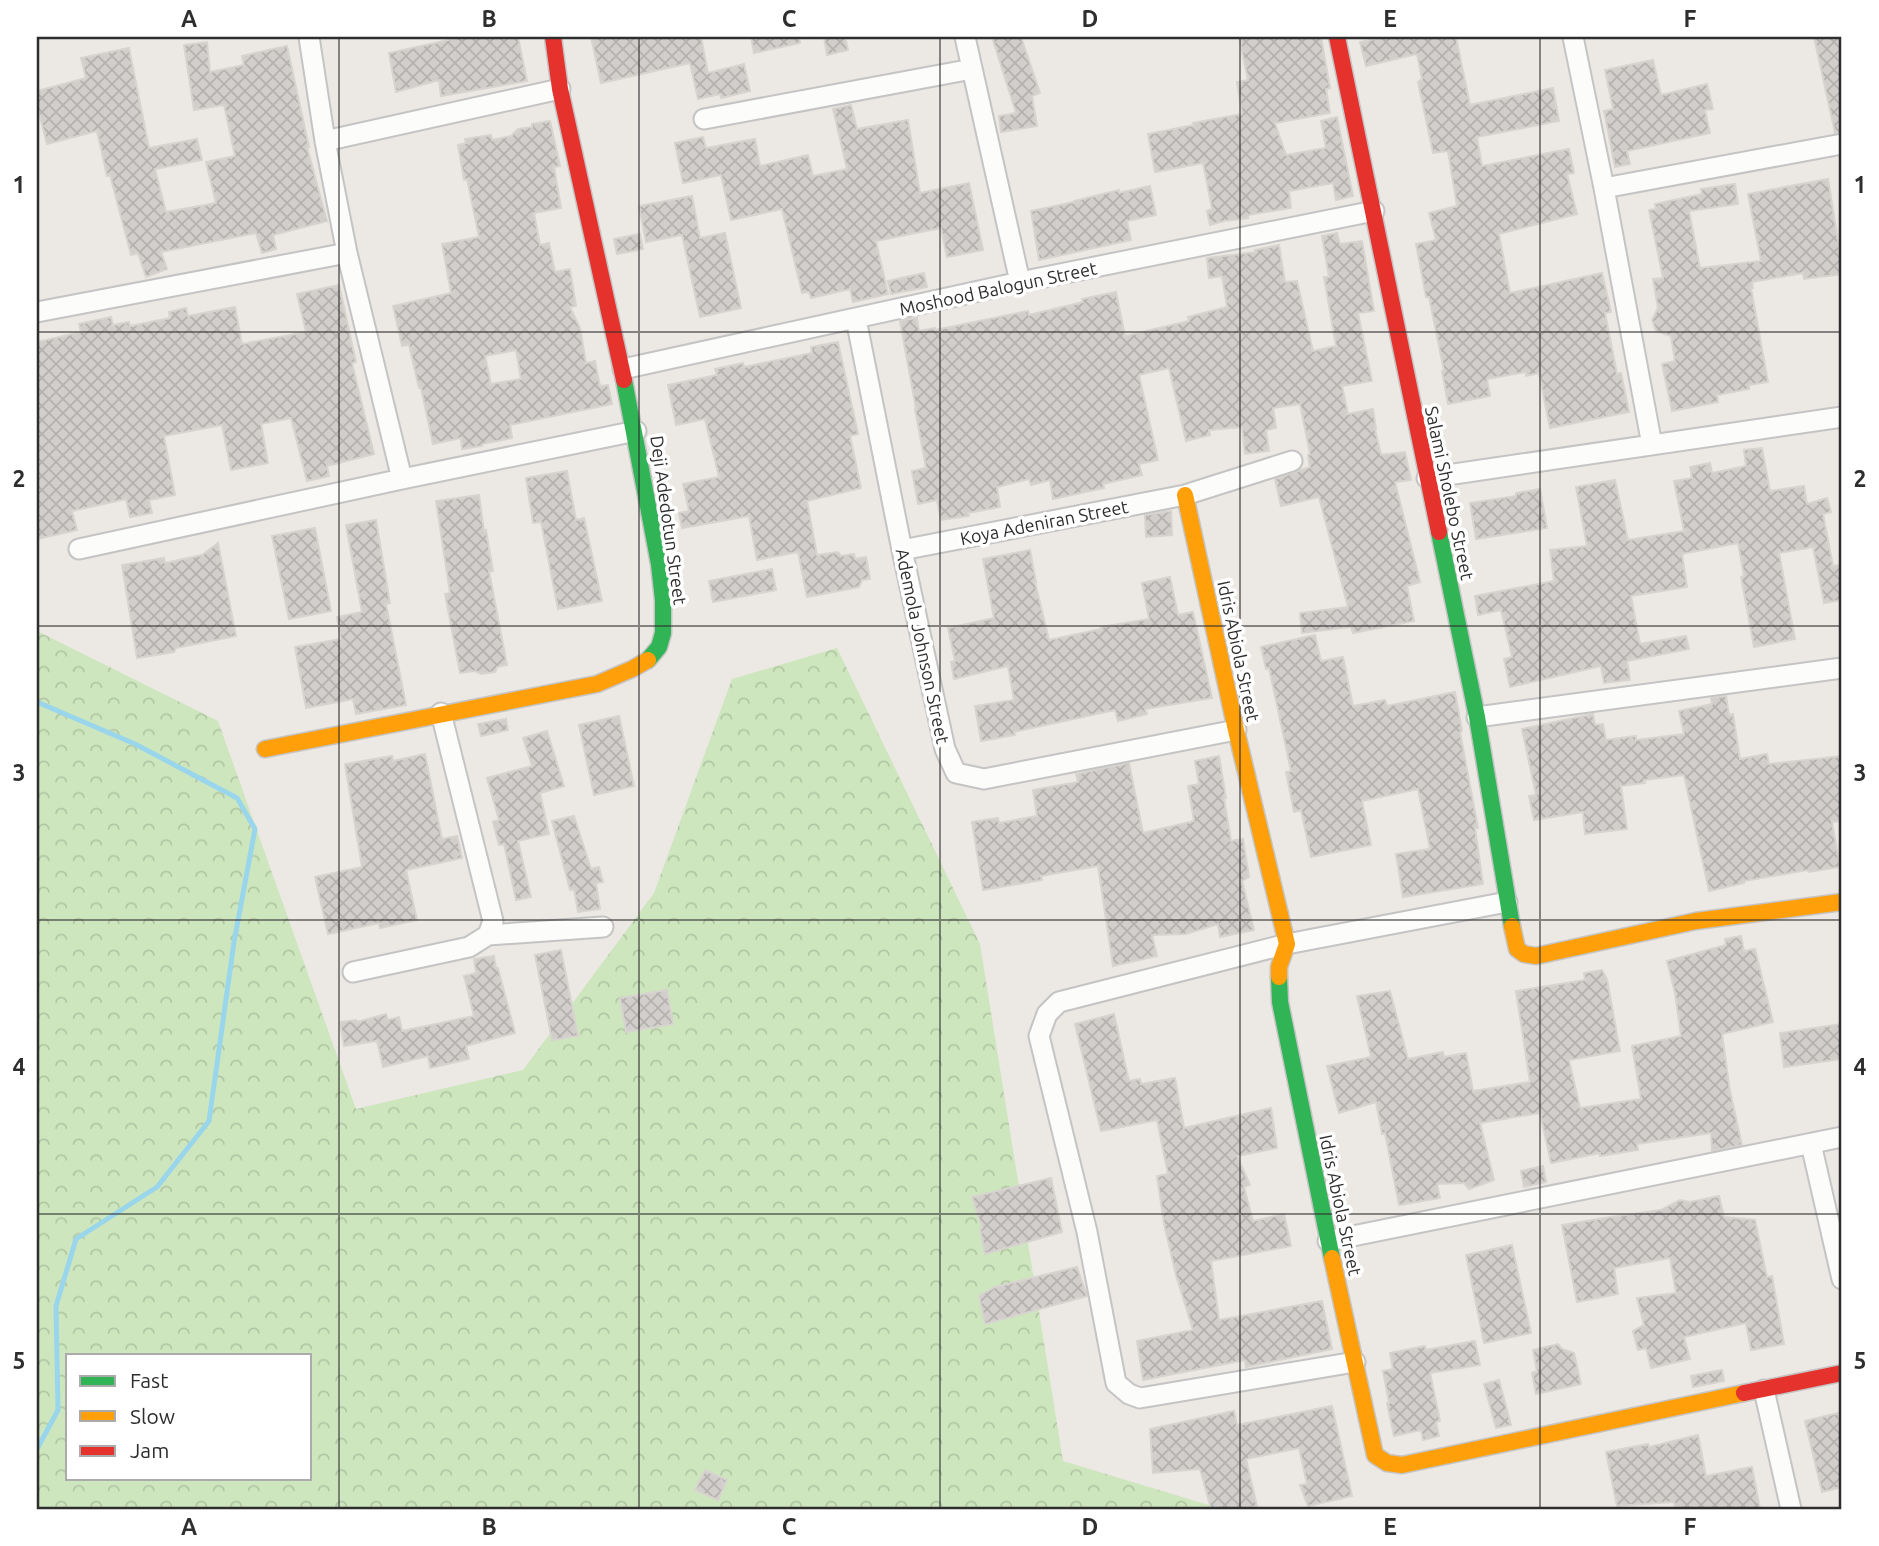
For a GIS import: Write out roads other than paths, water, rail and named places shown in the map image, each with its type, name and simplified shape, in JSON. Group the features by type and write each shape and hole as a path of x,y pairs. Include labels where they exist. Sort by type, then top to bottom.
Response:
{"street":[{"path":"309,37 325,141 347,253 401,479"},
{"name":"Deji Adedotun Street","path":"265,749 597,684 648,661 658,650 664,630 663,590 636,431 561,89 553,37"},
{"path":"965,37 1020,282"},
{"name":"Salami Sholebo Street","path":"1337,37 1477,717 1517,949 1524,954 1536,956 1696,921 1842,902"},
{"path":"1573,37 1652,445"},
{"path":"704,119 972,69"},
{"path":"325,141 561,89"},
{"path":"1604,188 1842,144"},
{"name":"Moshood Balogun Street","path":"623,369 1020,282 1374,211"},
{"path":"37,312 347,253"},
{"name":"Ademola Johnson Street","path":"856,319 945,749 956,773 984,779 1236,730"},
{"path":"1427,478 1842,417"},
{"path":"79,549 636,431"},
{"name":"Koya Adeniran Street","path":"902,550 1185,495 1292,461"},
{"path":"1185,495 1287,944"},
{"name":"Idris Abiola Street","path":"1185,495 1236,730 1287,944 1279,967 1280,1002 1375,1455 1387,1464 1402,1465 1842,1373"},
{"path":"1477,717 1842,668"},
{"path":"441,713 493,921 488,935"},
{"path":"1354,1362 1140,1398 1129,1394 1116,1383 1087,1232 1039,1036 1047,1014 1059,1002 1287,944 1507,902"},
{"path":"353,972 469,947 488,935 603,928"},
{"path":"1328,1241 1842,1136"},
{"path":"1811,1144 1842,1279"},
{"path":"1764,1390 1791,1509"}],"waterway":[{"path":"37,702 135,744 237,798 255,829 234,942 209,1121 157,1187 76,1239 56,1306 58,1410 37,1449"}]}
